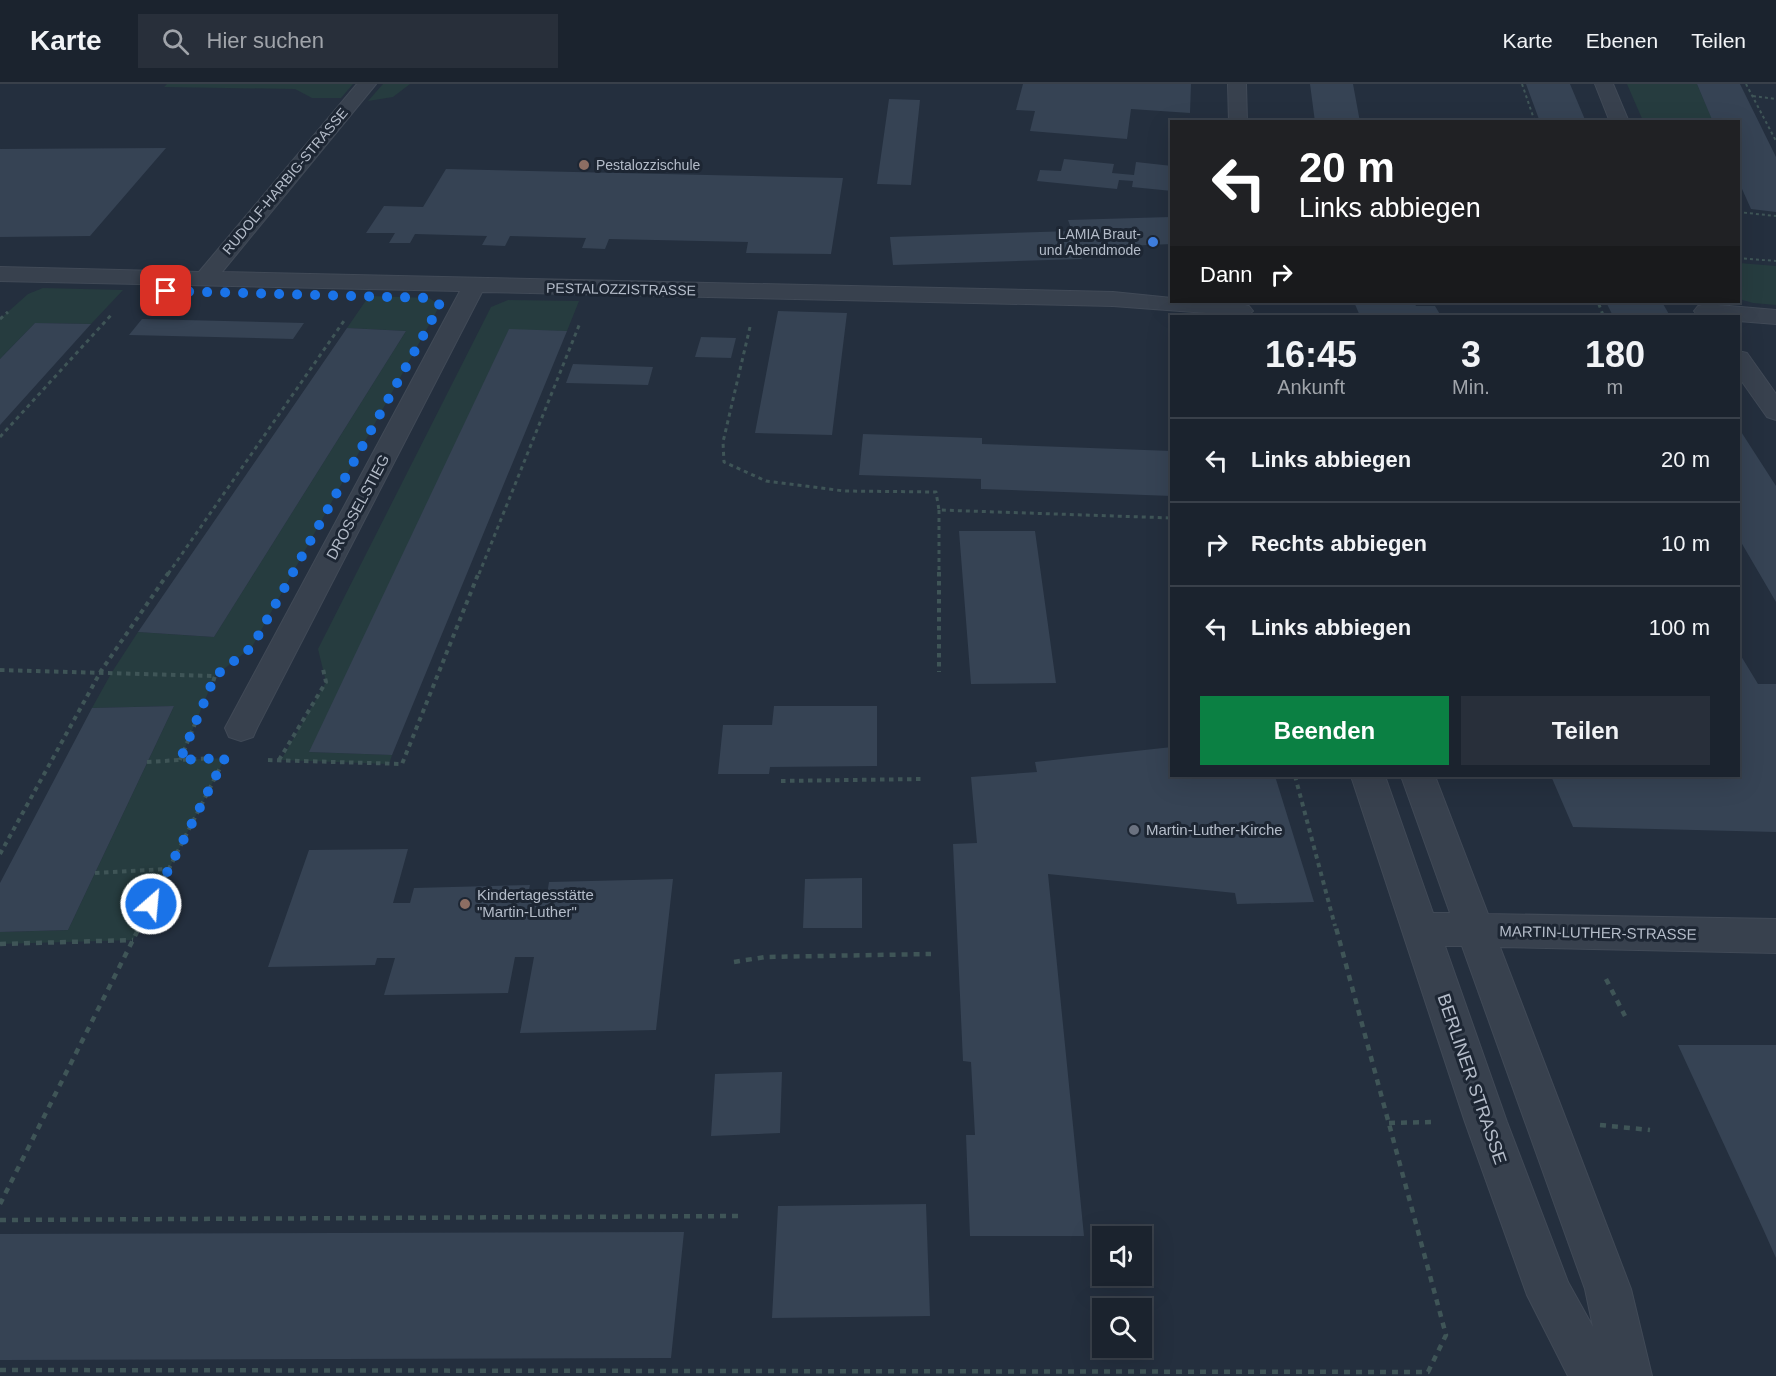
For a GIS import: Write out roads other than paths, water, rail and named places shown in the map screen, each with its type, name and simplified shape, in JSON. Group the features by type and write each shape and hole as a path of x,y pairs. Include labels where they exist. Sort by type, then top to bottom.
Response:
{"street":[{"name":"RUDOLF-HARBIG-STRASSE","path":"205,279 366,84"},
{"path":"1237,84 1238,120"},
{"path":"1604,84 1619,120"},
{"name":"PESTALOZZISTRASSE","path":"10,274 1113,299 1240,311"},
{"path":"0,292 10,274"},
{"name":"DROSSELSTIEG","path":"241,728 474,286"},
{"path":"1706,310 1776,317"},
{"path":"1740,361 1776,412"},
{"name":"BERLINER STRASSE","path":"1368,777 1486,1122 1550,1295 1594,1376"},
{"path":"1418,777 1608,1289 1628,1376"},
{"name":"MARTIN-LUTHER-STRASSE","path":"1420,929 1776,936"}],"place":[{"name":"Pestalozzischule","path":"584,165"},
{"name":"LAMIA Braut- und Abendmode","path":"1153,242"},
{"name":"Martin-Luther-Kirche","path":"1134,830"},
{"name":"Kindertagesstätte \"Martin-Luther\"","path":"465,904"}]}
